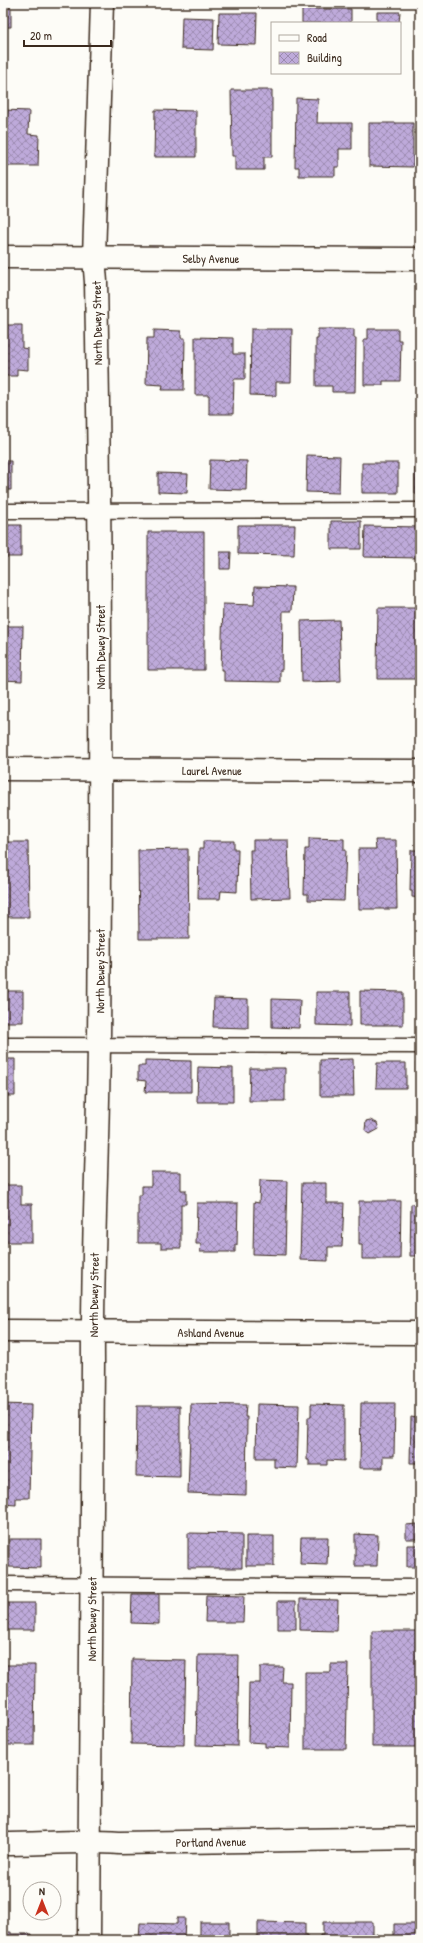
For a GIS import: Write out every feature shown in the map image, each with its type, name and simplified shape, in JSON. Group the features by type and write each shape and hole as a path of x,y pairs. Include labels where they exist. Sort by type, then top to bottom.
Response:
{"street":[{"name":"North Dewey Street","path":"88,1940 93,1332 92,1293 99,1045 100,511 96,282 94,257 102,3"},
{"name":"Selby Avenue","path":"3,257 420,259"},
{"name":"Laurel Avenue","path":"3,769 420,771"},
{"name":"Ashland Avenue","path":"3,1331 420,1333"},
{"name":"Portland Avenue","path":"3,1844 50,1844 89,1841 119,1843 420,1838"}],"lane":[{"path":"3,511 420,510"},
{"path":"3,1045 420,1046"},
{"path":"3,1584 420,1587"}],"building":[{"path":"3,8 11,8 11,27 3,27"},
{"path":"302,9 351,9 351,22 302,22"},
{"path":"377,12 400,12 399,22 377,22"},
{"path":"219,13 257,13 256,45 218,44"},
{"path":"182,17 214,18 213,50 181,49"},
{"path":"231,90 272,90 272,157 264,157 264,170 235,170 235,156 232,156"},
{"path":"296,98 318,99 317,123 352,123 352,149 339,149 339,167 335,167 335,176 299,176 299,167 295,167"},
{"path":"3,110 29,111 28,134 39,135 38,166 3,166"},
{"path":"155,110 196,111 196,157 154,157"},
{"path":"369,123 413,123 413,167 369,166"},
{"path":"3,325 22,325 22,348 28,349 28,370 17,369 17,376 3,376"},
{"path":"251,329 292,329 291,382 276,382 276,396 250,395"},
{"path":"318,329 354,329 354,338 356,338 355,392 332,392 332,386 316,386 316,339 318,339"},
{"path":"368,329 398,329 398,340 401,340 400,381 383,381 383,385 364,385 364,339 368,339"},
{"path":"154,330 181,331 181,338 185,338 184,390 162,390 163,385 146,384 147,338 154,338"},
{"path":"195,337 233,338 233,354 245,354 245,379 234,379 233,414 209,414 209,395 195,395"},
{"path":"307,455 340,456 339,493 306,492"},
{"path":"415,456 420,456 420,494 415,494"},
{"path":"210,460 247,461 246,490 209,489"},
{"path":"3,461 11,461 11,490 3,490"},
{"path":"362,463 398,463 398,493 362,493"},
{"path":"158,473 188,474 187,493 158,492"},
{"path":"331,521 361,521 361,549 331,549"},
{"path":"3,525 21,525 21,557 3,557"},
{"path":"238,525 295,525 294,555 238,554"},
{"path":"365,526 420,527 420,558 364,557"},
{"path":"148,532 204,532 204,670 148,670"},
{"path":"220,552 231,552 230,569 220,569"},
{"path":"255,586 293,587 292,611 283,611 282,670 280,670 280,682 224,681 224,670 221,670 223,604 254,605"},
{"path":"378,608 420,608 420,679 378,679"},
{"path":"339,620 341,681 302,682 301,621"},
{"path":"3,626 23,626 22,681 3,680"},
{"path":"309,838 344,839 344,850 346,850 344,901 308,900 308,894 304,894 305,849 309,849"},
{"path":"253,840 288,840 290,898 251,899 250,850 253,850"},
{"path":"375,840 396,840 397,909 359,909 358,849 376,849"},
{"path":"203,841 234,841 234,849 238,849 237,892 221,891 220,899 198,899 199,849 203,849"},
{"path":"3,842 28,842 29,917 3,917"},
{"path":"188,849 189,939 139,939 138,850"},
{"path":"411,850 420,850 420,898 412,897 412,891 410,891"},
{"path":"3,991 23,991 23,1022 3,1022"},
{"path":"360,991 403,992 403,1025 360,1025"},
{"path":"417,991 420,991 420,1023 417,1023"},
{"path":"316,992 350,992 350,1026 316,1025"},
{"path":"214,998 248,999 248,1028 213,1027"},
{"path":"272,999 300,1000 299,1028 272,1027"},
{"path":"3,1059 15,1059 15,1096 3,1096"},
{"path":"353,1059 354,1096 320,1096 320,1060"},
{"path":"145,1060 191,1061 191,1092 145,1092 146,1081 138,1080 138,1066 145,1066"},
{"path":"377,1063 406,1063 406,1088 376,1088"},
{"path":"416,1063 420,1063 420,1093 416,1093"},
{"path":"198,1067 233,1068 233,1102 197,1102"},
{"path":"250,1068 285,1068 285,1101 249,1101"},
{"path":"370,1120 377,1123 379,1129 370,1134 365,1130 366,1121"},
{"path":"3,1153 6,1153 6,1185 21,1185 21,1204 32,1204 32,1242 3,1242"},
{"path":"151,1172 181,1172 181,1190 186,1190 186,1204 181,1204 181,1248 161,1248 161,1243 138,1243 138,1195 142,1195 142,1186 151,1186"},
{"path":"260,1180 287,1181 285,1255 253,1254 254,1202 259,1203"},
{"path":"302,1183 326,1183 326,1203 344,1203 342,1247 328,1247 328,1261 300,1260"},
{"path":"359,1201 401,1201 400,1259 362,1259 362,1245 359,1245"},
{"path":"197,1203 238,1203 237,1245 235,1245 235,1252 200,1252 201,1244 196,1244"},
{"path":"411,1204 420,1204 420,1256 410,1256"},
{"path":"361,1403 395,1403 394,1456 383,1456 383,1468 360,1468"},
{"path":"3,1404 31,1405 29,1498 16,1498 16,1505 3,1504"},
{"path":"191,1404 246,1405 246,1495 188,1493"},
{"path":"257,1404 299,1405 297,1468 274,1467 274,1458 256,1458"},
{"path":"311,1404 344,1405 344,1461 327,1460 327,1465 309,1465 309,1460 307,1460 308,1417 311,1417"},
{"path":"137,1406 180,1406 180,1477 136,1476"},
{"path":"417,1406 420,1406 420,1463 410,1463 411,1417 417,1418"},
{"path":"417,1524 417,1539 406,1539 406,1525"},
{"path":"188,1533 242,1534 242,1568 188,1568"},
{"path":"355,1534 378,1535 377,1566 355,1566"},
{"path":"246,1536 274,1536 274,1566 246,1566"},
{"path":"418,1536 420,1536 420,1567 407,1567 407,1545 418,1545"},
{"path":"301,1537 328,1537 327,1565 300,1564"},
{"path":"9,1539 41,1539 41,1568 9,1567"},
{"path":"132,1594 159,1594 159,1624 131,1623"},
{"path":"206,1595 244,1596 243,1622 205,1622"},
{"path":"300,1599 338,1600 337,1631 300,1630"},
{"path":"278,1601 296,1601 296,1629 278,1629"},
{"path":"3,1603 35,1603 35,1630 3,1630"},
{"path":"372,1631 420,1631 420,1747 372,1747"},
{"path":"198,1655 239,1655 237,1746 196,1745"},
{"path":"132,1659 186,1660 184,1745 131,1744"},
{"path":"331,1664 348,1664 346,1749 305,1749 305,1672 331,1672"},
{"path":"3,1665 35,1665 34,1745 3,1745"},
{"path":"260,1667 283,1667 282,1682 291,1682 290,1748 265,1747 265,1743 248,1742 249,1683 260,1683"},
{"path":"177,1918 185,1918 184,1940 139,1940 140,1923 177,1924"},
{"path":"200,1922 229,1922 229,1940 193,1940 193,1935 200,1935"},
{"path":"258,1922 305,1923 305,1935 307,1935 307,1940 255,1940 255,1937 258,1937"},
{"path":"323,1922 373,1922 373,1934 377,1934 377,1940 320,1940 320,1935 323,1935"},
{"path":"394,1924 420,1924 420,1940 391,1940 391,1937 394,1938"},
{"path":"3,1932 11,1932 11,1934 32,1934 32,1940 3,1940"}]}
